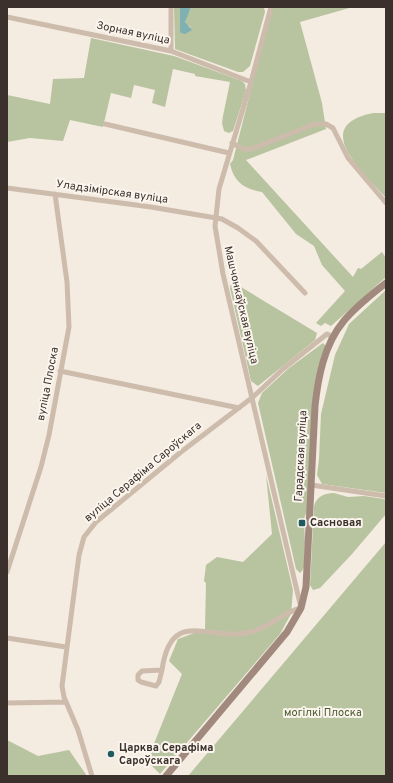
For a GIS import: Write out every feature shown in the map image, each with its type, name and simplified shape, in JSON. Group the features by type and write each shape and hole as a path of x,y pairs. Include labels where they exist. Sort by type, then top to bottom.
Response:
{"main road":[{"name":"Гарадская вуліца","path":"166,776 287,632 301,608 307,576 316,393 323,363 333,337 342,322 353,310 386,282"}],"street":[{"path":"171,7 171,51"},
{"name":"Машчонкаўская вуліца","path":"271,7 251,82 220,184 215,217 217,247 301,608"},
{"name":"Зорная вуліца","path":"7,17 171,51 251,82"},
{"path":"105,124 229,153"},
{"path":"232,143 242,149 251,150 315,124 326,124 333,128 348,158 386,203"},
{"name":"Уладзімірская вуліца","path":"7,188 215,217 230,222 247,234 305,293"},
{"name":"вуліца Плоска","path":"7,572 42,461 69,332 70,311 55,194"},
{"name":"вуліца Серафіма Сароўскага","path":"92,776 76,726 66,702 62,686 80,549 88,531 96,522 181,452 253,397 283,369 327,334 333,337"},
{"path":"60,371 239,408"},
{"path":"311,485 386,496"},
{"path":"162,670 142,671 138,675 138,680 156,686 159,682 168,647 174,638 184,631 233,634 250,632 266,626 287,613 301,608"},
{"path":"7,638 66,647"},
{"path":"7,703 66,702"}],"green space":[{"path":"174,7 180,7 180,31 191,27 186,25 185,20 191,7 264,7 265,12 250,66 243,72 238,72 175,49"},
{"path":"272,7 353,7 300,22 322,103 326,129 246,160 353,277 358,268 361,269 382,252 386,258 386,277 331,326 325,323 321,326 316,323 345,291 322,265 314,246 296,234 262,192 250,189 241,184 234,176 230,164 233,160"},
{"path":"91,38 174,56 242,81 245,84 246,91 233,131 229,133 224,131 222,123 230,82 195,76 195,74 173,69 165,107 152,103 155,90 134,85 131,98 111,93 103,127 70,120 63,141 30,138 7,142 7,95 50,104 53,79 84,78"},
{"path":"373,113 386,113 386,198 355,164 347,151 343,139 345,128 354,119"},
{"path":"231,284 236,284 317,333 315,340 258,386 251,381 230,288"},
{"path":"386,290 386,493 322,484 317,475 321,414 335,355 349,324"},
{"path":"323,343 326,346 317,375 307,510 304,519 304,567 300,573 296,569 258,403 262,393 289,368"},
{"path":"266,475 293,590 291,614 280,634 160,774 147,761 182,674 169,661 178,639 205,629 206,583 204,581 206,565 217,557 243,562 272,534"},
{"path":"334,493 348,497 364,496 384,499 386,500 386,514 352,554 320,588 313,590 310,585 314,506 319,497"},
{"name":"могілкі Плоска","path":"386,542 386,776 188,776"},
{"path":"7,740 38,756 69,750 87,776 7,776"}],"water":[{"path":"180,7 191,7 185,22 192,30 185,34 181,33 180,31"}],"place":[{"name":"Сасновая","path":"302,523"},
{"name":"Царква Серафіма Сароўскага","path":"111,754"}]}
